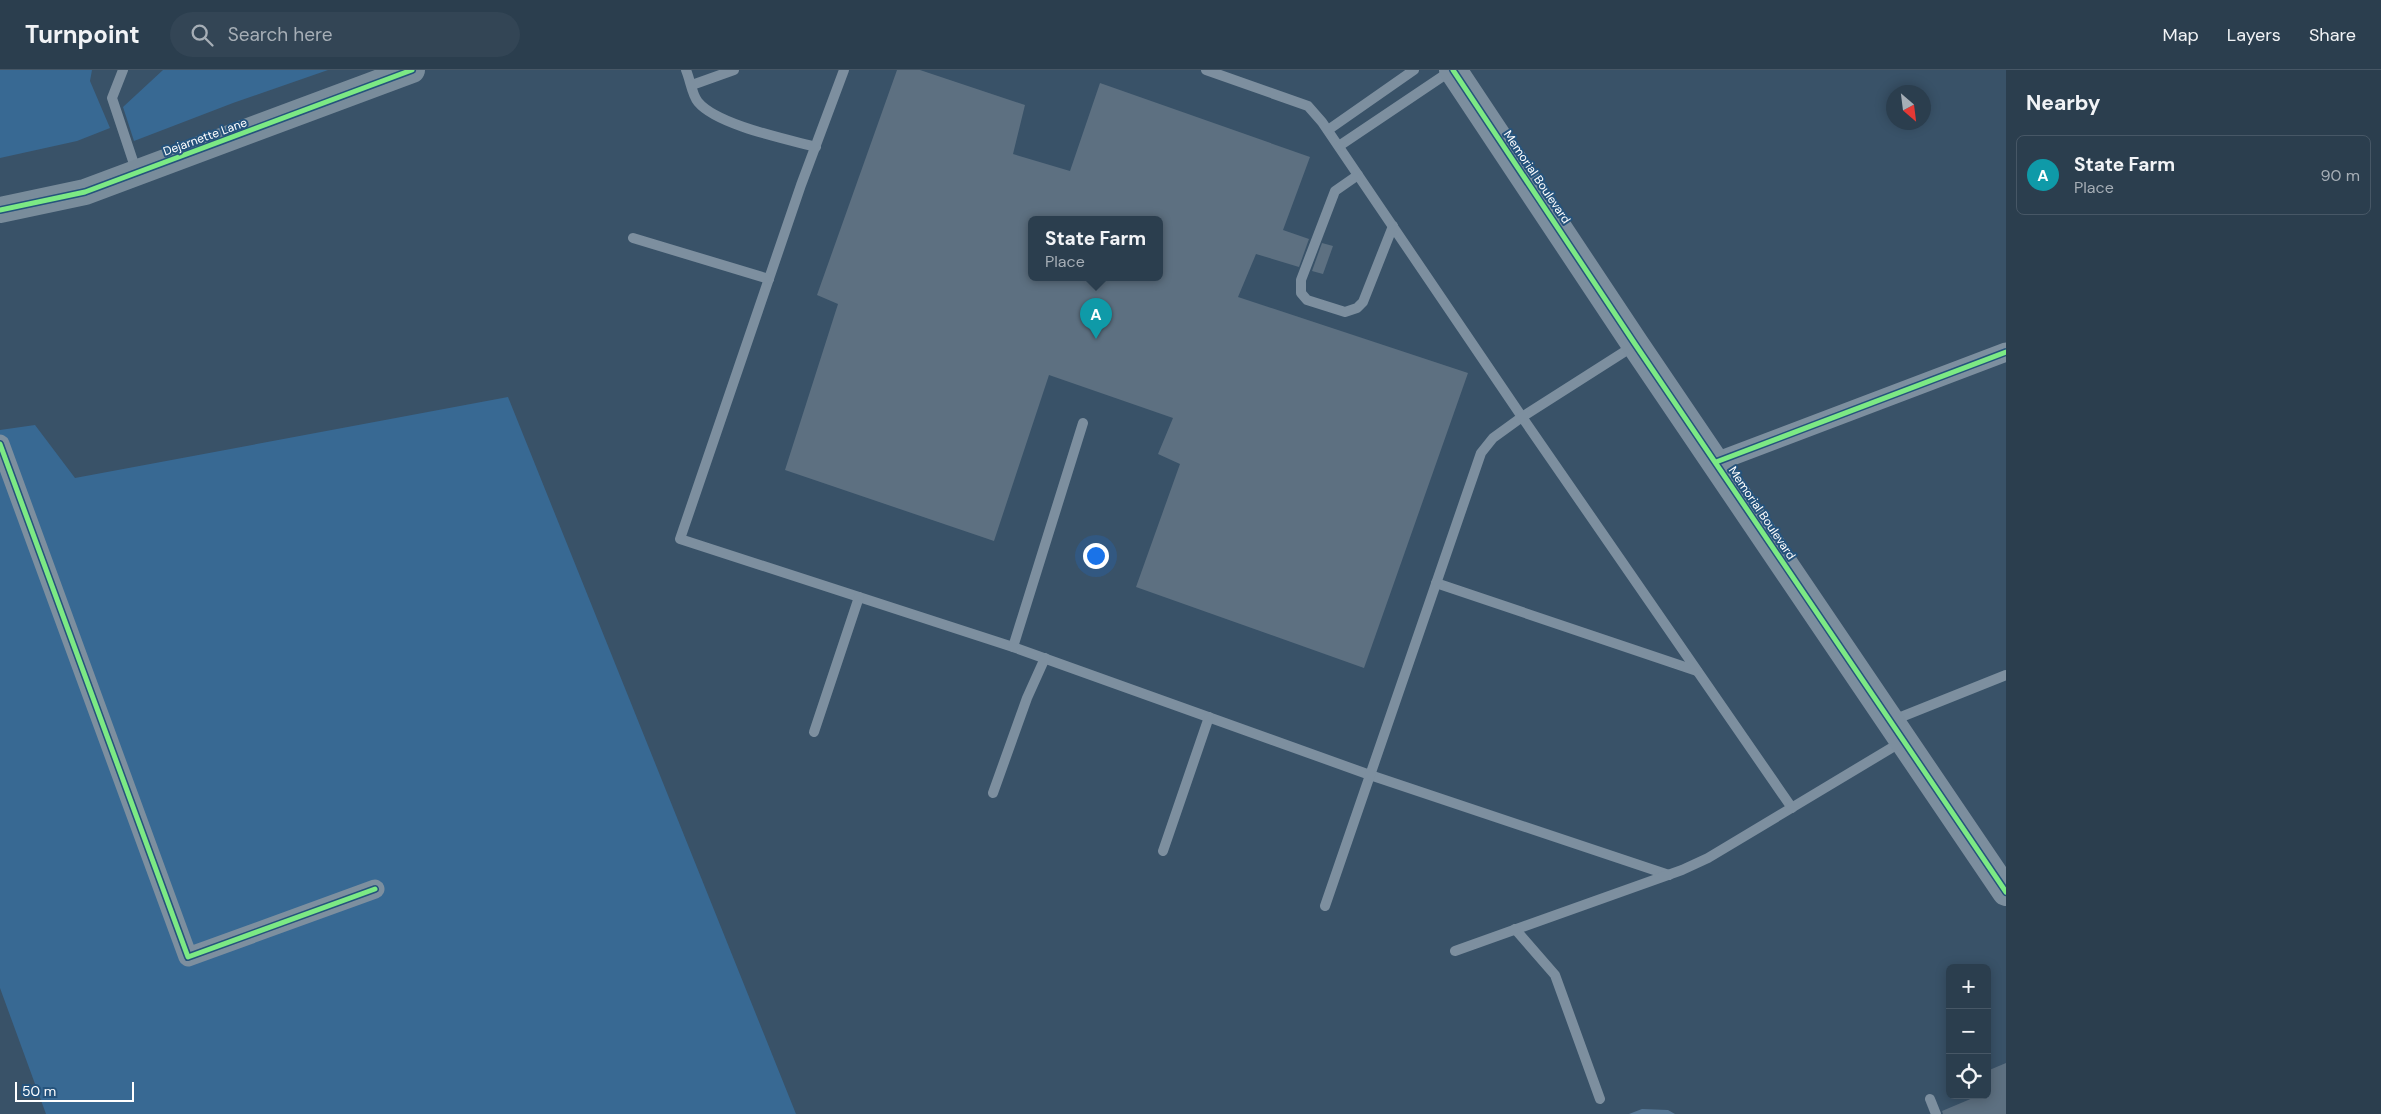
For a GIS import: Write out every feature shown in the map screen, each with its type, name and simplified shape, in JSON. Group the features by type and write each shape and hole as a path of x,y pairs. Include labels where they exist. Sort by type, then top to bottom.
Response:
{"main road":[{"name":"Dejarnette Lane","path":"0,210 85,192 412,70"},
{"name":"Memorial Boulevard","path":"1453,70 1635,344 2006,892"}],"street":[{"path":"1716,462 2006,352"},
{"path":"0,444 188,957 375,890"}],"lane":[{"path":"123,70 112,98 137,173"},
{"path":"686,70 696,101 710,114 760,132 816,147"},
{"path":"692,85 734,70"},
{"path":"844,70 769,279 680,539 1013,647 1370,774 1669,874"},
{"path":"1206,70 1308,106 1328,130 1522,417 1792,808"},
{"path":"1328,130 1414,70"},
{"path":"1339,146 1453,70"},
{"path":"1358,175 1335,191 1301,280 1301,292 1307,300 1345,312 1357,308 1363,302 1393,226"},
{"path":"633,238 769,279"},
{"path":"1325,906 1481,453 1493,438 1522,417 1635,344"},
{"path":"1013,647 1083,423"},
{"path":"1436,583 1697,671"},
{"path":"814,732 859,597"},
{"path":"993,793 1024,706 1044,658"},
{"path":"1455,951 1669,874 1708,858 1792,808 1897,731 2006,675"},
{"path":"1163,851 1210,717"},
{"path":"1515,929 1555,975 1600,1099"},
{"path":"1930,1098 1936,1114"}],"shaded area":[{"path":"0,70 92,70 90,81 110,128 77,141 0,158"},
{"path":"163,70 328,70 233,103 134,141 123,107"},
{"path":"508,397 796,1114 46,1114 0,988 0,430 35,425 75,478"},
{"path":"1642,1109 1668,1110 1675,1114 1629,1114"}],"building":[{"path":"897,70 920,70 1025,105 1013,154 1070,171 1100,83 1310,157 1283,230 1309,239 1299,267 1256,254 1238,297 1468,373 1364,668 1136,587 1180,464 1158,454 1173,418 1049,375 994,541 785,470 838,304 817,295"},
{"path":"1322,243 1333,246 1323,274 1312,271"},
{"path":"2006,1063 2006,1114 1943,1114 1942,1111 1970,1099 1991,1099 1991,1069"}],"cycle path":[{"path":"0,210 85,192 412,70"},
{"path":"1453,70 1635,344 2006,892"},
{"path":"1716,462 2006,352"},
{"path":"0,444 188,957 375,889"}],"place":[{"name":"State Farm","path":"1096,339"}]}
